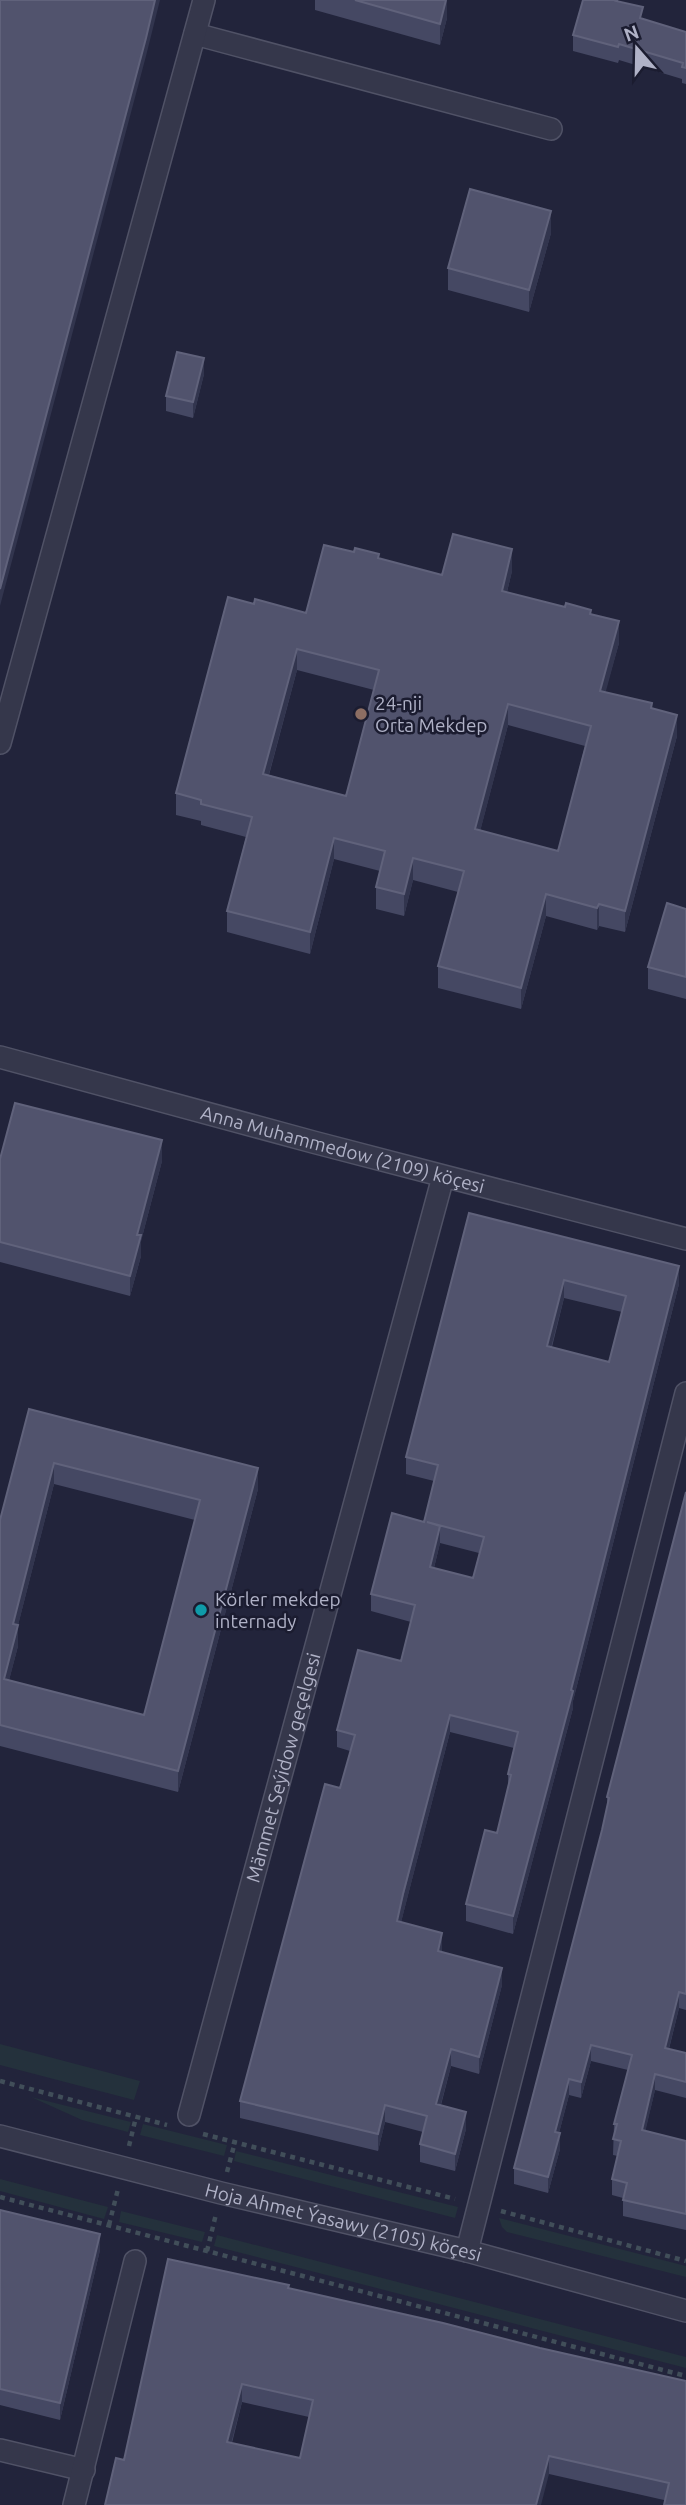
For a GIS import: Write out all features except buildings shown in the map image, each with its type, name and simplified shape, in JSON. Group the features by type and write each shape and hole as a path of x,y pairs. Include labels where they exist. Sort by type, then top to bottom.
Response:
{"street":[{"path":"0,743 204,0"},
{"path":"195,34 551,129"},
{"name":"Anna Muhammedow (2109) köçesi","path":"0,1057 443,1177 686,1239"},
{"name":"Mämmet Seýidow geçelgesi","path":"187,2125 443,1177"},
{"path":"467,2251 686,1394"},
{"name":"Hoja Ahmet Ýasawy (2105) köçesi","path":"0,2136 221,2193 467,2251 686,2311"},
{"path":"74,2505 135,2261"},
{"path":"0,2450 83,2470"}],"path":[{"path":"0,2081 187,2125 686,2261"},
{"path":"0,2197 686,2376"}],"shaded area":[{"path":"0,2044 140,2081 134,2100 0,2065"},
{"path":"31,2097 131,2122 128,2132 82,2120"},
{"path":"143,2124 227,2145 224,2156 140,2135"},
{"path":"236,2151 458,2207 455,2218 234,2161"},
{"path":"0,2179 108,2207 104,2219 0,2191"},
{"path":"121,2211 205,2232 202,2242 119,2222"},
{"path":"499,2218 686,2266 686,2277 507,2232"},
{"path":"217,2235 686,2357 686,2368 214,2246"}],"place":[{"name":"24-nji Orta Mekdep","path":"361,714"},
{"name":"Körler mekdep internady","path":"201,1610"}]}
